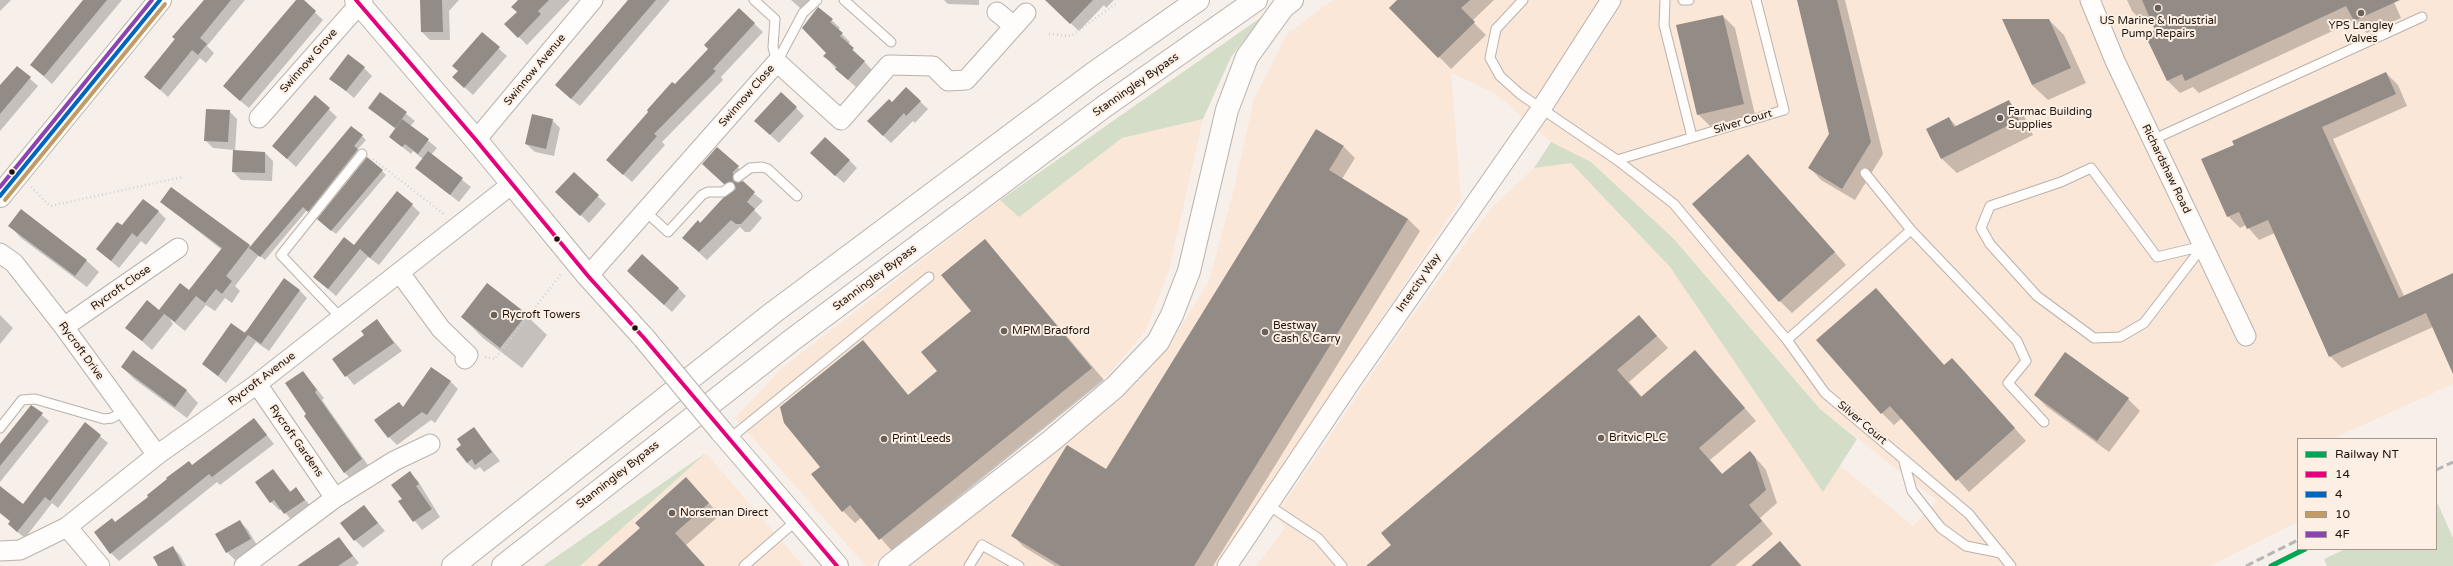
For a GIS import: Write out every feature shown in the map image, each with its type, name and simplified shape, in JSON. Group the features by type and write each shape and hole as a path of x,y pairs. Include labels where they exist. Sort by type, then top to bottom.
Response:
{"main road":[{"path":"0,196 160,0"},
{"path":"453,566 780,307 1091,75 1198,0"},
{"name":"Stanningley Bypass","path":"503,566 798,335 1105,106 1256,0"},
{"path":"890,566 1051,440 1115,387 1158,342 1172,315 1189,271 1227,110 1245,64 1283,7 1292,0"},
{"path":"360,1 588,276 644,338 834,565"}],"street":[{"name":"Swinnow Avenue","path":"476,140 593,0"},
{"name":"Intercity Way","path":"1226,566 1350,383 1541,109 1611,0"},
{"name":"Richardshaw Road","path":"2090,0 2115,61 2246,336"},
{"name":"Swinnow Grove","path":"259,118 360,1"},
{"name":"Swinnow Close","path":"588,276 777,62 841,120 889,65 933,66 948,81 966,80 1020,20 997,12"},
{"name":"Rycroft Avenue","path":"0,551 20,550 67,527 158,455 257,384 512,184"},
{"name":"Rycroft Close","path":"64,327 178,248"},
{"name":"Rycroft Drive","path":"0,253 14,263 64,327 124,411 158,455"},
{"path":"400,273 441,329 467,357"},
{"name":"Rycroft Gardens","path":"257,384 335,498"},
{"path":"244,566 335,498 394,461 430,444"},
{"path":"67,527 100,566"}],"lane":[{"path":"754,0 774,19 773,47 777,62"},
{"path":"777,62 803,13 817,0"},
{"path":"844,0 891,42"},
{"name":"Silver Court","path":"1523,0 1496,29 1490,58 1500,76 1520,94 1617,160 1674,204 1787,340 1825,393 1969,514 2011,566"},
{"path":"1665,0 1664,25 1692,137"},
{"path":"1683,0 1689,0"},
{"name":"Silver Court","path":"1617,160 1784,110 1756,0"},
{"path":"2152,140 2422,17"},
{"path":"341,318 281,255 362,154"},
{"path":"738,177 750,168 762,167 768,169 797,196"},
{"path":"2091,168 2156,257 2203,246 2144,323 2120,337 2094,338 2037,296 1990,244 1982,228 1990,206 2061,182 2091,168"},
{"path":"1865,173 1911,230 2017,340 2026,361 2008,383 2044,422"},
{"path":"646,212 668,232 702,195 708,192 723,192 730,187"},
{"path":"1787,340 1911,230"},
{"path":"725,436 929,277"},
{"path":"0,428 22,400 35,399 104,419 112,418 124,411"},
{"path":"1903,458 1912,491 1941,528 1966,546 2001,553"},
{"path":"1268,505 1318,538 1342,566"},
{"path":"744,566 797,520"},
{"path":"969,566 982,545 1019,566"}],"path":[{"path":"1049,34 1071,36 1118,2"},
{"path":"362,154 374,159 458,227"},
{"path":"17,175 50,206 183,176"},
{"path":"467,357 495,359 574,259"}],"shaded area":[{"path":"1333,0 2453,0 2453,384 2334,438 2297,438 2297,522 2210,566 1256,566 1285,528 1276,515 1404,327 1493,206 1534,168 1571,162 1670,267 1760,399 1913,526 1937,501 1820,409 1673,238 1591,162 1551,142 1496,94 1451,73 1461,199 1217,566 905,566 1150,368 1176,334 1209,281 1234,189 1254,99 1287,34"},
{"path":"1203,119 1169,270 1146,330 1111,372 871,566 866,566 735,418 782,368 1000,200 1019,216 1122,138"},
{"path":"706,453 803,566 580,566"}],"green space":[{"path":"1263,16 1231,57 1203,119 1122,138 1019,217 1000,200"},
{"path":"1551,142 1591,162 1673,238 1820,409 1857,439 1823,492 1670,267 1571,163 1534,168"},
{"path":"706,453 580,566 543,566"},
{"path":"2437,504 2453,538 2453,566 2327,566 2324,559 2343,550 2437,550"}],"building":[{"path":"83,0 107,0 44,76 30,65"},
{"path":"204,0 231,0 200,38 207,44 198,55 192,50 160,90 144,77 175,39 172,37"},
{"path":"296,0 304,0 316,11 240,101 223,86"},
{"path":"420,0 442,0 443,32 421,32"},
{"path":"518,0 549,0 538,11 541,14 518,38 504,24 517,12 511,7"},
{"path":"628,0 656,0 571,99 555,85"},
{"path":"1045,0 1093,0 1070,24"},
{"path":"1397,0 1470,0 1461,8 1475,22 1438,58 1389,8"},
{"path":"1797,0 1837,0 1871,142 1842,189 1808,168 1829,134"},
{"path":"2142,0 2400,0 2354,21 2346,6 2185,81 2182,74 2167,81 2145,35 2155,30"},
{"path":"818,7 833,19 830,22 843,33 840,36 854,48 852,50 865,61 848,80 835,69 837,67 823,56 826,53 802,28"},
{"path":"739,8 755,23 713,69 716,71 654,134 657,136 623,175 606,160 672,82 675,84 708,49 704,45"},
{"path":"1723,15 1744,104 1697,115 1676,25"},
{"path":"2002,19 2049,19 2071,68 2032,85"},
{"path":"482,32 500,47 464,88 452,77 458,71 452,66"},
{"path":"348,54 365,67 346,91 329,79"},
{"path":"17,66 31,77 0,114 0,85"},
{"path":"2386,72 2396,94 2322,127 2399,298 2453,273 2453,374 2426,313 2329,357 2268,220 2247,229 2239,212 2227,217 2201,159 2234,145 2232,141"},
{"path":"906,87 921,101 906,116 904,113 883,136 867,121 889,99 892,102"},
{"path":"380,92 407,112 395,128 368,108"},
{"path":"781,92 797,107 770,135 754,121"},
{"path":"315,95 330,108 287,159 272,146"},
{"path":"2009,100 2019,120 1941,159 1926,129 1949,117 1954,127"},
{"path":"206,109 230,110 228,142 204,141"},
{"path":"532,114 553,119 546,149 525,144"},
{"path":"402,119 429,139 418,154 405,144 402,147 389,137"},
{"path":"351,126 363,135 354,146 358,149 308,212 303,207 260,257 249,248"},
{"name":"Bestway Cash & Carry","path":"1316,129 1344,146 1329,170 1408,219 1194,566 1061,566 1011,536 1067,445 1106,469"},
{"path":"825,137 850,160 835,176 810,153"},
{"path":"717,147 739,166 733,172 733,181 738,183 743,181 755,192 747,202 755,209 741,224 736,224 731,220 699,252 682,238 698,220 700,223 723,198 736,189 733,182 724,184 702,164"},
{"path":"233,150 265,152 265,173 232,172"},
{"path":"428,151 463,178 450,195 415,168"},
{"path":"1748,154 1835,252 1779,302 1692,204"},
{"path":"367,157 383,170 331,231 317,219"},
{"path":"574,172 599,195 580,216 555,192"},
{"path":"171,187 250,245 226,276 232,281 222,294 216,289 205,303 196,296 175,322 159,310 180,283 189,290 222,248 160,202"},
{"path":"397,191 413,204 370,258 360,249 328,289 313,277 344,237 354,245"},
{"path":"143,199 159,211 137,237 132,233 111,261 96,249 117,222 122,225"},
{"path":"21,209 87,260 75,276 8,226"},
{"path":"985,239 1092,368 879,540 850,505 842,512 811,474 820,467 784,423 780,407 863,340 908,395 937,371 921,352 971,311 941,275"},
{"path":"642,254 679,288 664,305 627,271"},
{"path":"284,278 300,290 261,344 248,335 218,376 202,364 231,323 245,333"},
{"name":"Rycroft Towers","path":"487,283 527,314 500,348 461,317"},
{"path":"1876,288 1944,365 1952,358 2015,428 1956,481 1890,406 1881,414 1816,340"},
{"path":"147,300 164,314 142,341 125,328"},
{"name":"Britvic PLC","path":"1639,315 1657,336 1617,370 1641,397 1695,350 1745,408 1699,448 1722,474 1750,451 1755,457 1766,490 1749,505 1762,521 1710,566 1366,566 1391,545 1381,533"},
{"path":"377,319 394,343 345,377 332,359 364,335 361,331"},
{"path":"133,350 187,390 175,407 121,367"},
{"path":"2065,352 2129,398 2097,441 2034,395"},
{"path":"431,367 451,381 427,415 422,412 388,438 374,420 399,402 403,407"},
{"path":"303,371 317,390 315,392 362,459 344,473 304,416 306,414 285,383"},
{"path":"31,405 43,413 0,466 0,444"},
{"path":"254,418 267,435 212,477 209,474 110,554 94,532 112,518 115,522 148,497 147,495 167,479 166,478 189,461 192,465"},
{"path":"85,422 101,435 50,501 45,497 17,532 8,524 10,521 0,513 0,486 23,504"},
{"path":"474,427 492,452 475,465 472,459 467,463 456,449 461,445 457,439"},
{"path":"273,469 290,492 296,487 305,500 284,514 274,500 270,503 255,482"},
{"path":"410,471 419,484 416,486 432,509 413,522 398,501 402,499 391,485"},
{"name":"Norseman Direct","path":"686,477 709,503 675,533 705,566 597,566 640,528 635,523"},
{"path":"364,505 378,523 354,541 340,523"},
{"path":"240,520 251,539 226,553 215,534"},
{"path":"339,537 353,556 338,566 297,566"},
{"path":"1780,541 1801,566 1751,566"},
{"path":"173,546 183,566 158,566 153,557"}],"railway":[{"path":"2437,470 2453,462"},
{"path":"2246,566 2297,540"}],"rail line":[{"name":"NT","path":"2271,566 2303,550"}],"transit line":[{"name":"4F","path":"0,187 152,0"},
{"name":"4","path":"0,196 160,0"},
{"name":"14","path":"356,0 476,140 588,276 644,338 837,566"},
{"name":"10","path":"5,200 165,4"}],"place":[{"name":"US Marine & Industrial Pump Repairs","path":"2158,8"},
{"name":"YPS Langley Valves","path":"2361,13"},
{"name":"Farmac Building Supplies","path":"2000,118"},
{"name":"Rycroft Towers","path":"494,315"},
{"name":"MPM Bradford","path":"1004,331"},
{"name":"Bestway Cash & Carry","path":"1265,332"},
{"name":"Britvic PLC","path":"1601,438"},
{"name":"Print Leeds","path":"884,439"},
{"name":"Norseman Direct","path":"672,513"}]}
